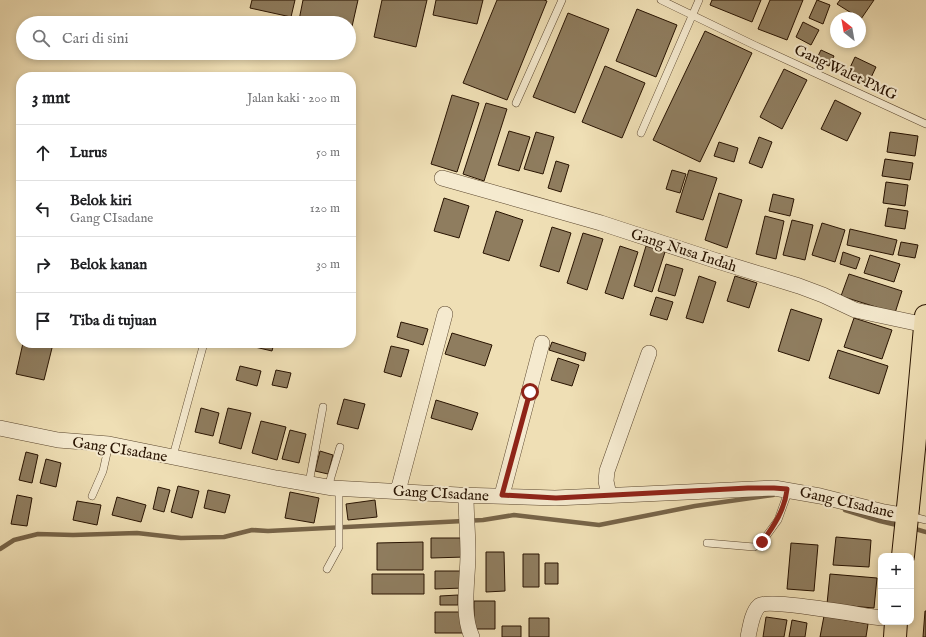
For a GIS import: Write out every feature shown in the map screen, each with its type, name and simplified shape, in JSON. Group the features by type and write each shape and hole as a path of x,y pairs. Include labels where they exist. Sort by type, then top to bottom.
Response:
{"highway":[{"path":"904,553 913,519 925,321"},
{"path":"895,637 896,625"}],"street":[{"name":"Gang Nusa Indah","path":"442,178 600,223 799,286 855,310 925,321"},
{"path":"398,491 446,314"},
{"path":"502,495 542,343"},
{"path":"609,496 606,481 607,471 649,353"},
{"name":"Gang CIsadane","path":"0,428 58,440 109,444 334,488 556,498 774,488 913,519"},
{"path":"466,495 466,598 468,624 472,637"},
{"path":"748,637 755,612 758,606 762,604 783,604 878,618"}],"lane":[{"path":"516,103 562,0"},
{"name":"Gang Walet PMG","path":"661,0 754,45 926,124"},
{"path":"641,133 691,15 699,0"},
{"path":"173,456 203,348"},
{"path":"309,483 323,407"},
{"path":"92,496 103,471 109,444"},
{"path":"328,570 339,547 339,520 334,488 340,447"},
{"path":"707,543 754,547 762,542 778,520 787,492"}],"building":[{"path":"252,0 295,0 291,16 250,8"},
{"path":"303,0 358,0 354,16 300,16"},
{"path":"382,0 427,0 416,47 374,37"},
{"path":"436,0 483,0 477,24 433,15"},
{"path":"497,0 547,1 507,100 463,83"},
{"path":"712,0 761,0 752,22 710,5"},
{"path":"770,0 803,0 787,40 758,29"},
{"path":"817,0 830,5 823,24 809,18"},
{"path":"840,0 874,0 866,12 850,12 837,4"},
{"path":"637,9 677,25 656,77 616,61"},
{"path":"568,13 609,29 575,113 533,97"},
{"path":"803,22 819,30 811,45 796,37"},
{"path":"705,31 752,53 700,162 653,140"},
{"path":"821,50 834,56 829,66 816,60"},
{"path":"855,57 876,67 868,84 847,74"},
{"path":"605,66 645,83 622,138 582,122"},
{"path":"784,69 807,80 782,129 760,117"},
{"path":"452,95 479,103 457,172 431,164"},
{"path":"835,100 861,113 847,141 821,129"},
{"path":"486,103 507,109 484,181 463,174"},
{"path":"509,131 530,137 519,171 498,165"},
{"path":"536,132 554,137 543,174 524,169"},
{"path":"890,132 918,136 915,156 887,152"},
{"path":"759,137 772,142 762,168 749,163"},
{"path":"719,142 738,148 734,162 714,156"},
{"path":"885,159 913,163 910,180 882,176"},
{"path":"556,161 569,165 561,192 548,188"},
{"path":"672,170 686,174 680,193 666,189"},
{"path":"689,170 717,178 703,220 676,212"},
{"path":"886,182 908,185 905,206 883,203"},
{"path":"719,193 742,200 727,248 705,240"},
{"path":"773,194 794,199 790,216 769,211"},
{"path":"444,198 469,206 459,238 434,231"},
{"path":"888,208 908,211 905,229 885,226"},
{"path":"496,211 523,220 509,261 483,253"},
{"path":"765,216 784,221 776,259 756,254"},
{"path":"792,220 813,225 805,260 783,255"},
{"path":"822,223 845,230 835,262 812,255"},
{"path":"552,227 571,233 559,272 540,266"},
{"path":"850,229 897,240 893,255 847,245"},
{"path":"583,233 603,239 587,290 567,283"},
{"path":"901,242 918,245 915,258 898,255"},
{"path":"620,246 638,252 623,299 605,293"},
{"path":"646,246 665,252 652,292 634,286"},
{"path":"843,252 860,258 856,269 840,264"},
{"path":"870,255 900,264 894,282 864,273"},
{"path":"666,264 683,269 675,296 658,291"},
{"path":"849,274 902,291 895,313 841,296"},
{"path":"699,276 716,282 703,323 686,318"},
{"path":"735,276 757,283 749,308 727,301"},
{"path":"656,297 673,302 667,320 650,315"},
{"path":"791,309 822,319 809,361 778,351"},
{"path":"854,318 892,330 882,359 844,347"},
{"path":"401,322 428,329 423,345 397,337"},
{"path":"452,333 492,345 485,366 445,354"},
{"path":"552,342 586,353 584,361 549,350"},
{"path":"391,346 409,350 401,377 384,372"},
{"path":"22,348 52,348 44,380 16,374"},
{"path":"259,348 273,348 272,351"},
{"path":"838,350 888,366 879,394 829,378"},
{"path":"558,358 579,365 572,386 551,380"},
{"path":"240,366 261,371 257,386 236,380"},
{"path":"276,370 291,373 287,388 272,385"},
{"path":"344,399 365,404 358,429 337,424"},
{"path":"436,400 478,413 472,430 431,418"},
{"path":"201,408 219,413 213,436 195,432"},
{"path":"228,408 251,413 241,449 219,443"},
{"path":"261,421 286,427 277,460 252,453"},
{"path":"290,430 306,434 299,463 282,459"},
{"path":"320,451 333,455 328,474 315,471"},
{"path":"26,452 38,455 32,483 19,480"},
{"path":"46,459 61,463 56,487 40,483"},
{"path":"178,486 199,491 192,518 171,512"},
{"path":"158,487 170,490 164,512 153,509"},
{"path":"208,490 230,495 225,513 204,508"},
{"path":"290,492 319,498 314,523 285,518"},
{"path":"17,495 32,498 27,526 11,524"},
{"path":"117,497 146,505 141,522 112,515"},
{"path":"375,500 377,517 348,520 346,504"},
{"path":"77,501 101,505 97,525 73,520"},
{"path":"836,537 871,540 869,567 833,565"},
{"path":"431,538 465,538 465,557 431,558"},
{"path":"423,542 423,570 377,570 377,543"},
{"path":"791,543 818,545 814,591 787,589"},
{"path":"486,552 504,552 505,591 486,592"},
{"path":"523,554 539,554 539,587 523,587"},
{"path":"545,563 558,563 558,584 545,584"},
{"path":"435,571 464,571 464,588 435,589"},
{"path":"372,574 424,574 424,594 372,594"},
{"path":"830,574 877,578 874,608 827,604"},
{"path":"458,595 458,605 440,605 440,596"},
{"path":"474,601 495,601 495,629 474,629"},
{"path":"925,611 926,637 923,637"},
{"path":"435,612 465,612 465,633 435,633"},
{"path":"824,616 868,624 866,637 820,637"},
{"path":"766,617 787,620 784,637 763,637"},
{"path":"529,618 549,618 549,637 529,637"},
{"path":"792,620 807,623 805,637 789,637"},
{"path":"502,626 521,626 521,637 502,637"}],"waterway":[{"path":"0,549 14,540 38,534 73,535 137,533 181,538 224,537 252,530 268,531 483,520 514,515 599,525 695,506 773,495"},
{"path":"845,510 901,526"},
{"path":"912,528 926,532"}],"route":[{"path":"530,392 502,495 556,498 748,488 787,489 787,495 778,520 762,542"}]}
